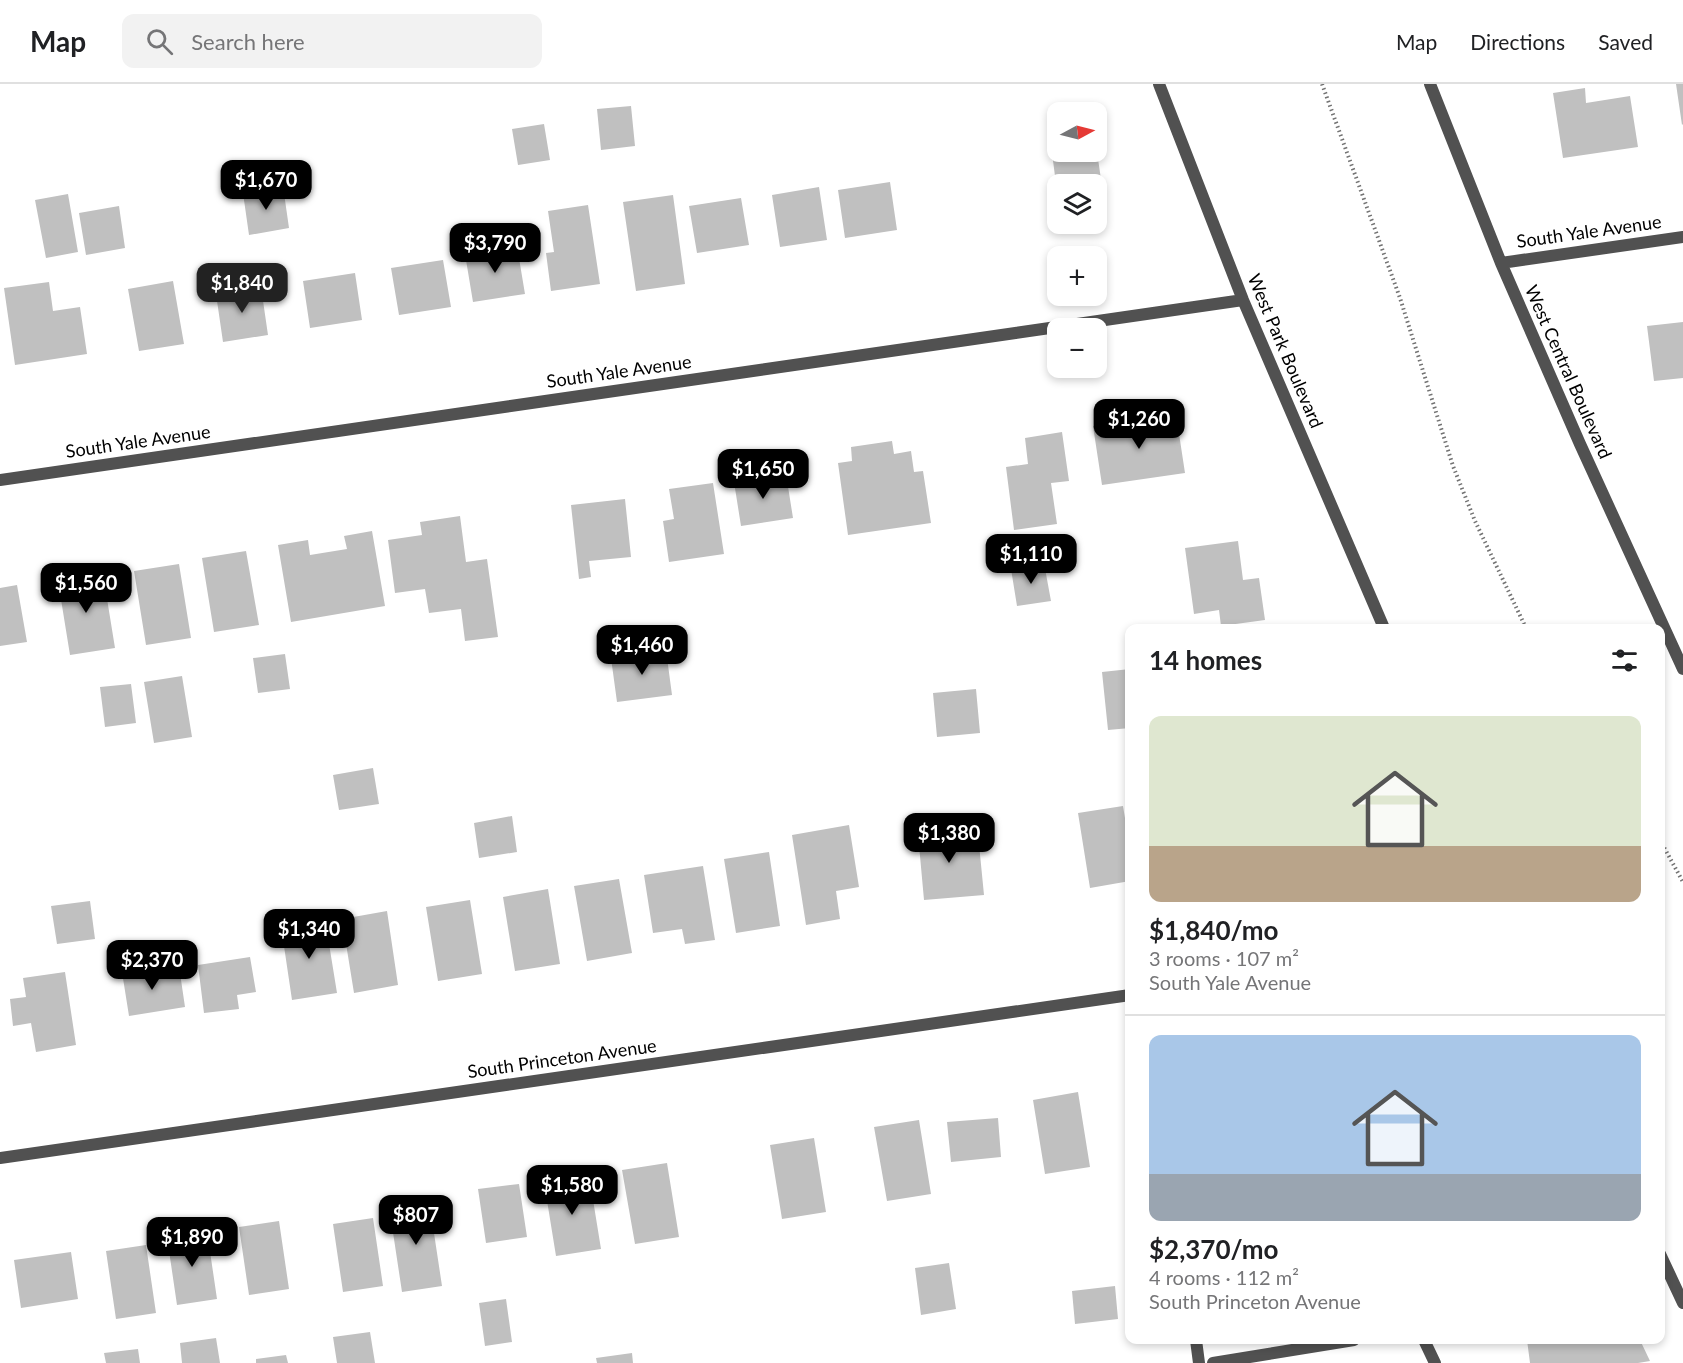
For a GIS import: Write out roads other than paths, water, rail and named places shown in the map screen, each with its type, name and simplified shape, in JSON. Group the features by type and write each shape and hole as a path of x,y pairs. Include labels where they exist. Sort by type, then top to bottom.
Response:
{"street":[{"name":"West Park Boulevard","path":"1159,84 1243,300 1382,624"},
{"name":"West Central Boulevard","path":"1430,84 1501,263 1662,624"},
{"name":"South Yale Avenue","path":"1501,263 1683,237"},
{"name":"South Yale Avenue","path":"0,480 1243,300"},
{"name":"West Central Boulevard","path":"1665,630 1683,669"},
{"name":"South Princeton Avenue","path":"0,1158 1125,996"},
{"path":"1665,1265 1683,1303"},
{"path":"1197,1344 1200,1363"},
{"path":"1213,1363 1329,1344"},
{"path":"1426,1344 1435,1363"}]}
